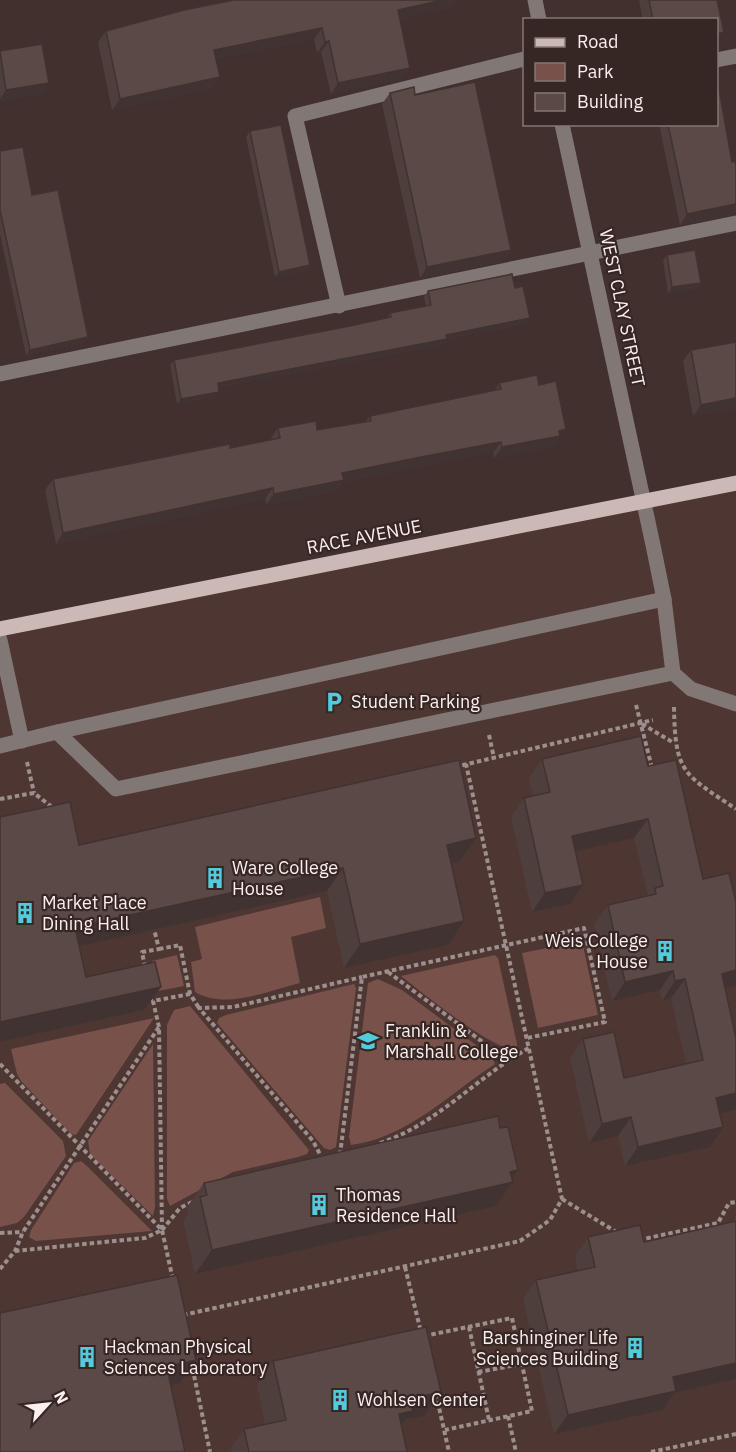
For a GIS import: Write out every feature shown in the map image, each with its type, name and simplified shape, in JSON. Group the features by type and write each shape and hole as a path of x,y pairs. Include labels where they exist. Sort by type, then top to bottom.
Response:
{"main road":[{"name":"RACE AVENUE","path":"0,629 736,483"}],"street":[{"path":"535,0 539,18"},
{"path":"718,60 736,56"},
{"path":"339,306 295,116 523,59"},
{"name":"WEST CLAY STREET","path":"562,126 644,500 664,599 673,673"},
{"path":"0,374 205,330 339,306 736,223"},
{"path":"0,746 664,599"},
{"path":"0,640 22,741"},
{"path":"57,732 116,789 673,673 691,689 736,704"}],"path":[{"path":"673,673 674,743 691,779 736,809"},
{"path":"443,770 653,720"},
{"path":"641,723 674,743"},
{"path":"641,723 654,774"},
{"path":"22,741 34,793 56,810"},
{"path":"182,1316 520,1241 550,1220 562,1199 466,764"},
{"path":"0,800 34,793"},
{"path":"154,928 159,949"},
{"path":"199,1008 232,1007 584,928 605,1022 527,1038"},
{"path":"146,972 142,952 180,945 190,994 199,1008 313,1141 324,1160"},
{"path":"388,972 507,1060"},
{"path":"340,1156 362,977"},
{"path":"151,992 159,1027 162,1230 174,1284"},
{"path":"142,1004 190,994"},
{"path":"1,1267 15,1251 23,1232 159,1027"},
{"path":"372,1146 404,1135 507,1060 530,1047"},
{"path":"0,1064 78,1147 162,1230"},
{"path":"312,1162 351,1152"},
{"path":"15,1251 145,1238 162,1230 180,1208 198,1198"},
{"path":"562,1199 619,1233"},
{"path":"630,1238 639,1240 718,1223 729,1203 736,1202"},
{"path":"0,1233 23,1232"},
{"path":"405,1268 424,1347"},
{"path":"179,1305 184,1327"},
{"path":"422,1337 512,1318 532,1412 444,1430"},
{"path":"469,1327 489,1420"},
{"path":"189,1350 210,1452"},
{"path":"478,1372 522,1364"},
{"path":"434,1389 449,1452"},
{"path":"508,1416 516,1452"},
{"path":"651,1452 736,1434"}],"shaded area":[{"name":"Franklin & Marshall College","path":"736,483 736,1452 0,1452 0,629"}],"green space":[{"path":"320,897 326,928 291,937 300,983 233,999 207,997 195,992 191,962 202,959 195,927"},
{"path":"582,941 598,1015 538,1028 522,953"},
{"path":"177,955 184,986 158,991 152,961"},
{"path":"495,955 498,958 517,1049 507,1048 477,1032 401,976"},
{"path":"378,979 402,990 492,1057 495,1064 409,1124 391,1134 351,1145 349,1137 368,983"},
{"path":"354,984 356,988 336,1147 330,1150 324,1148 217,1023 219,1018 226,1015"},
{"path":"190,1006 309,1150 307,1154 298,1157 233,1172 170,1206 167,1199 167,1025 174,1010"},
{"path":"154,1018 76,1135 71,1134 17,1074 11,1049"},
{"path":"153,1044 155,1207 153,1216 90,1154 88,1141"},
{"path":"5,1083 63,1141 66,1156 24,1217 17,1223 0,1227 0,1084"},
{"path":"81,1161 152,1231 36,1241 29,1237 31,1230 74,1163"}],"building":[{"path":"234,0 443,0 398,10 410,68 338,83 329,41 325,42 322,28 214,50 220,77 120,99 106,31 184,10"},
{"path":"649,0 717,0 724,32 718,34 718,18 653,18"},
{"path":"42,44 49,83 6,90 0,51"},
{"path":"475,82 511,250 427,267 390,93 414,87 415,95"},
{"path":"719,89 732,162 735,161 736,165 736,204 687,214 668,126 718,126"},
{"path":"281,125 310,265 279,272 250,131"},
{"path":"23,147 32,195 58,190 88,337 30,350 0,210 0,151"},
{"path":"695,250 701,283 672,287 667,255"},
{"path":"512,274 515,288 523,286 530,318 446,335 447,339 218,383 219,392 181,399 174,360 391,317 390,313 431,305 428,291"},
{"path":"736,342 736,398 701,405 691,350"},
{"path":"537,375 539,385 556,381 566,429 559,431 560,436 502,447 501,442 416,458 342,473 344,480 274,494 273,488 63,533 53,479 230,444 230,448 280,438 278,428 316,421 317,430 371,421 370,416 501,389 499,383"},
{"name":"Weis College House","path":"641,736 648,766 676,760 703,879 729,873 736,902 736,970 722,974 736,1038 736,1093 716,1098 723,1127 638,1147 631,1117 602,1124 583,1039 614,1032 624,1078 703,1060 685,979 675,981 673,971 625,982 608,905 656,894 655,888 663,886 648,819 572,836 583,885 545,893 524,798 550,792 542,759"},
{"path":"459,760 476,838 447,845 464,921 360,944 343,868 75,927 86,977 155,962 161,987 0,1022 0,817 70,802 79,845"},
{"name":"Thomas Residence Hall","path":"498,1116 500,1128 508,1127 518,1170 510,1172 513,1182 212,1250 200,1197 207,1195 204,1183"},
{"name":"Barshinginer Life Sciences Building","path":"736,1221 736,1363 673,1377 676,1391 568,1415 536,1280 595,1267 588,1237 640,1225 644,1242"},
{"name":"Hackman Physical Sciences Laboratory","path":"177,1275 196,1360 174,1365 176,1375 169,1377 185,1452 0,1452 0,1313"},
{"name":"Wohlsen Center","path":"426,1327 441,1392 409,1399 413,1411 399,1414 407,1452 249,1452 244,1429 286,1420 273,1361"}],"place":[{"name":"Student Parking","path":"334,702"},
{"name":"Ware College House","path":"215,878"},
{"name":"Market Place Dining Hall","path":"25,913"},
{"name":"Weis College House","path":"665,951"},
{"name":"Franklin & Marshall College","path":"368,1041"},
{"name":"Thomas Residence Hall","path":"319,1205"},
{"name":"Barshinginer Life Sciences Building","path":"635,1348"},
{"name":"Hackman Physical Sciences Laboratory","path":"87,1357"},
{"name":"Wohlsen Center","path":"340,1400"}]}
